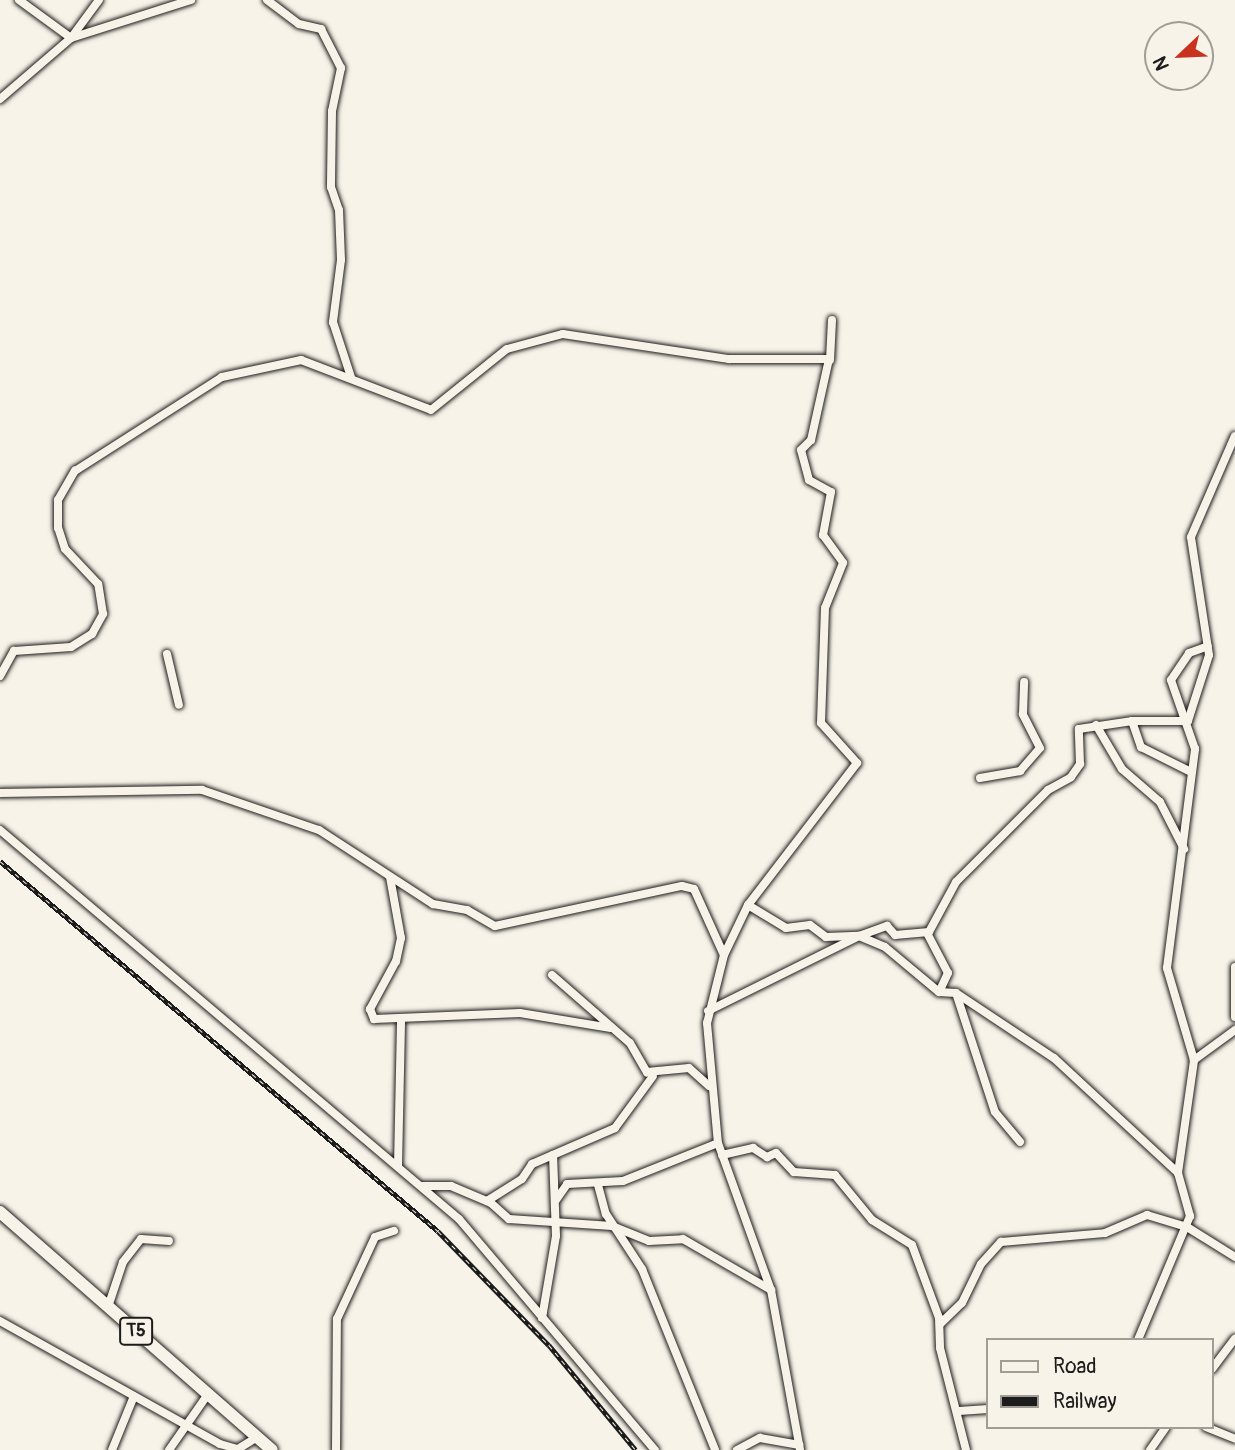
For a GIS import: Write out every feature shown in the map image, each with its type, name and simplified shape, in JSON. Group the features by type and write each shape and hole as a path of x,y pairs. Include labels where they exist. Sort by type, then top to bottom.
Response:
{"highway":[{"name":"T5","path":"0,1212 272,1450"}],"street":[{"path":"19,0 71,38"},
{"path":"0,99 71,38 99,0"},
{"path":"71,38 191,0"},
{"path":"267,0 299,24 321,29 341,68 332,111 331,187 338,205 341,260 333,322 351,377"},
{"path":"737,1450 760,1438 799,1447 771,1290 718,1143 709,1086 708,1011 724,955 748,905 857,763 821,723 825,608 843,562 823,535 831,492 807,477 801,450 811,440 830,360 832,320"},
{"path":"0,676 14,651 71,647 99,625 98,584 65,549 58,528 61,492 82,463 128,442 142,424 222,377 301,359 435,409 507,349 577,333 729,359 830,360"},
{"path":"1188,721 1206,676 1208,646 1191,537 1235,436"},
{"path":"1178,1173 1194,1060 1167,968 1184,849 1189,771 1195,750 1172,674 1189,653 1208,646"},
{"path":"167,654 179,705"},
{"path":"981,778 1020,771 1040,748 1023,713 1024,682"},
{"path":"1132,721 1141,747 1189,771"},
{"path":"927,933 956,882 1048,790 1071,777 1080,764 1077,732 1096,724 1188,721"},
{"path":"1096,724 1122,769 1160,802 1184,849"},
{"path":"0,793 202,790 320,830 433,904 467,910 495,926 682,886 694,889 724,955"},
{"path":"0,830 459,1219 655,1450"},
{"path":"390,877 401,938 396,961 370,1009 374,1019 520,1013 611,1028"},
{"path":"748,905 786,928 810,925 826,937 859,936 885,947 939,992 956,993 1054,1058 1178,1173 1190,1202 1187,1227 1139,1338"},
{"path":"708,1011 859,936 887,926 895,935 927,933"},
{"path":"927,933 948,973 939,992"},
{"path":"1235,967 1235,1017"},
{"path":"551,975 611,1028 653,1076"},
{"path":"956,993 995,1112 1020,1142"},
{"path":"398,1167 401,1018"},
{"path":"1194,1060 1235,1030"},
{"path":"487,1201 522,1179 529,1166 615,1128 653,1076 689,1068 709,1086"},
{"path":"556,1200 567,1184 598,1185 718,1143"},
{"path":"722,1156 753,1148 766,1157 776,1153 794,1172 835,1175 872,1220 912,1245 940,1324 940,1348 959,1410 966,1450"},
{"path":"542,1318 556,1221 553,1155"},
{"path":"598,1185 612,1226 642,1269 712,1449"},
{"path":"422,1186 450,1186 487,1201 509,1219 612,1226 649,1241 683,1239 771,1290"},
{"path":"940,1324 962,1303 981,1264 1001,1242 1105,1233 1147,1215 1187,1227 1235,1257"},
{"path":"336,1450 337,1319 375,1237 394,1231"},
{"path":"108,1307 123,1262 141,1239 169,1241"},
{"path":"0,1321 231,1448 257,1437"},
{"path":"1214,1366 1235,1339"},
{"path":"169,1450 182,1423 208,1394"},
{"path":"112,1450 134,1396"},
{"path":"959,1410 986,1409"},
{"path":"1150,1450 1165,1429"},
{"path":"1211,1429 1235,1439"}],"railway":[{"path":"0,861 438,1231 549,1345 636,1450"}]}
